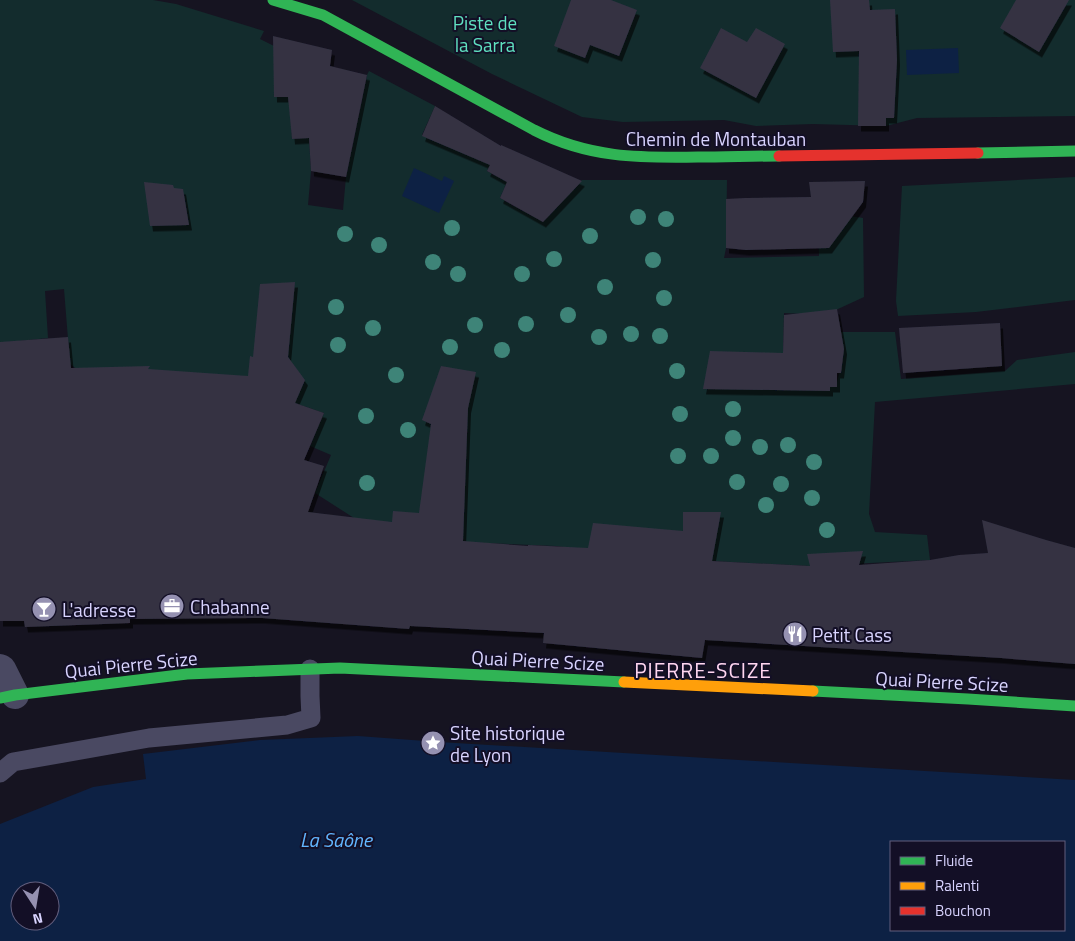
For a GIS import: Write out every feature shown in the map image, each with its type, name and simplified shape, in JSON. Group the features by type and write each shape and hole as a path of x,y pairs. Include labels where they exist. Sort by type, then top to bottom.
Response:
{"main road":[{"name":"Chemin de Montauban","path":"273,0 323,14 534,130 564,144 594,152 650,158 1075,152"},
{"name":"Quai Pierre Scize","path":"7,697 187,674 340,668 1075,706"}],"street":[{"path":"0,668 2,669 7,697"}],"lane":[{"path":"0,773 13,762 129,741 287,725 311,718 310,669"}],"green space":[{"path":"0,0 153,0 176,4 264,31 260,39 274,46 274,96 290,97 292,139 309,138 311,171 308,205 343,210 346,177 369,71 435,106 422,135 456,136 492,161 487,171 507,182 500,198 543,222 582,180 727,180 726,248 724,258 819,256 818,219 846,216 863,218 864,297 825,315 784,313 783,354 836,386 843,359 828,333 842,332 895,332 901,379 1005,371 1017,360 1075,352 1075,384 875,402 869,514 875,532 927,535 930,560 810,566 609,553 556,546 389,542 315,493 331,455 310,446 324,413 247,387 82,373 70,364 64,289 45,291 48,338 0,343"},
{"name":"Piste de la Sarra","path":"352,0 1075,0 1075,116 917,118 886,126 813,124 756,126 724,120 623,122 582,117 492,74"},
{"path":"1075,177 1075,300 976,312 898,316 896,301 902,186"}],"water":[{"path":"958,48 959,73 907,75 906,50"},
{"path":"414,168 442,181 444,176 454,181 439,213 402,196"},
{"name":"La Saône","path":"358,736 1075,780 1075,941 0,941 0,824 93,787 146,779 143,754 260,740"}],"building":[{"path":"571,0 611,0 637,10 619,56 590,45 585,58 554,46"},
{"path":"830,0 869,0 870,10 895,9 897,60 894,118 886,118 886,126 858,126 859,51 833,52"},
{"path":"1016,0 1069,0 1039,52 1000,28"},
{"path":"721,28 747,42 756,28 785,44 756,98 700,68"},
{"path":"273,36 332,50 330,66 367,75 346,177 311,171 309,138 292,139 288,97 274,97"},
{"path":"435,106 501,146 582,181 543,222 500,198 507,182 487,171 490,165 422,136"},
{"path":"865,181 863,202 829,248 746,250 726,248 726,199 811,197 809,182"},
{"path":"144,182 173,185 174,188 183,189 189,225 150,226"},
{"path":"295,282 288,357 305,380 295,403 324,413 304,460 324,466 308,512 392,522 393,511 419,513 431,424 422,420 441,366 476,372 468,408 463,541 588,548 593,523 683,531 683,512 721,512 712,561 810,566 807,554 863,551 859,565 930,560 988,553 982,520 1075,548 1075,664 705,640 702,658 543,643 544,633 410,626 409,629 262,618 130,619 130,623 25,627 24,621 0,621 0,342 68,337 71,368 150,366 148,369 248,376 250,356 253,357 260,284"},
{"path":"837,309 844,349 841,373 837,373 837,387 830,387 830,391 703,389 710,351 783,353 784,315"},
{"path":"1000,323 1002,366 903,373 899,328"}],"traffic: fast":[{"path":"273,0 323,15 534,130 574,146 594,151 634,156 779,156"},
{"path":"978,153 1075,151"},
{"path":"0,698 187,674 340,668 624,682"},
{"path":"813,691 1075,706"}],"traffic: slow":[{"path":"624,682 813,691"}],"traffic: jam":[{"path":"779,156 978,153"}],"place":[{"name":"Chabanne","path":"172,606"},
{"name":"L'adresse","path":"44,609"},
{"name":"Petit Cass","path":"795,634"},
{"name":"Site historique de Lyon","path":"433,743"}],"district":[{"name":"PIERRE-SCIZE","path":"703,670"}]}
